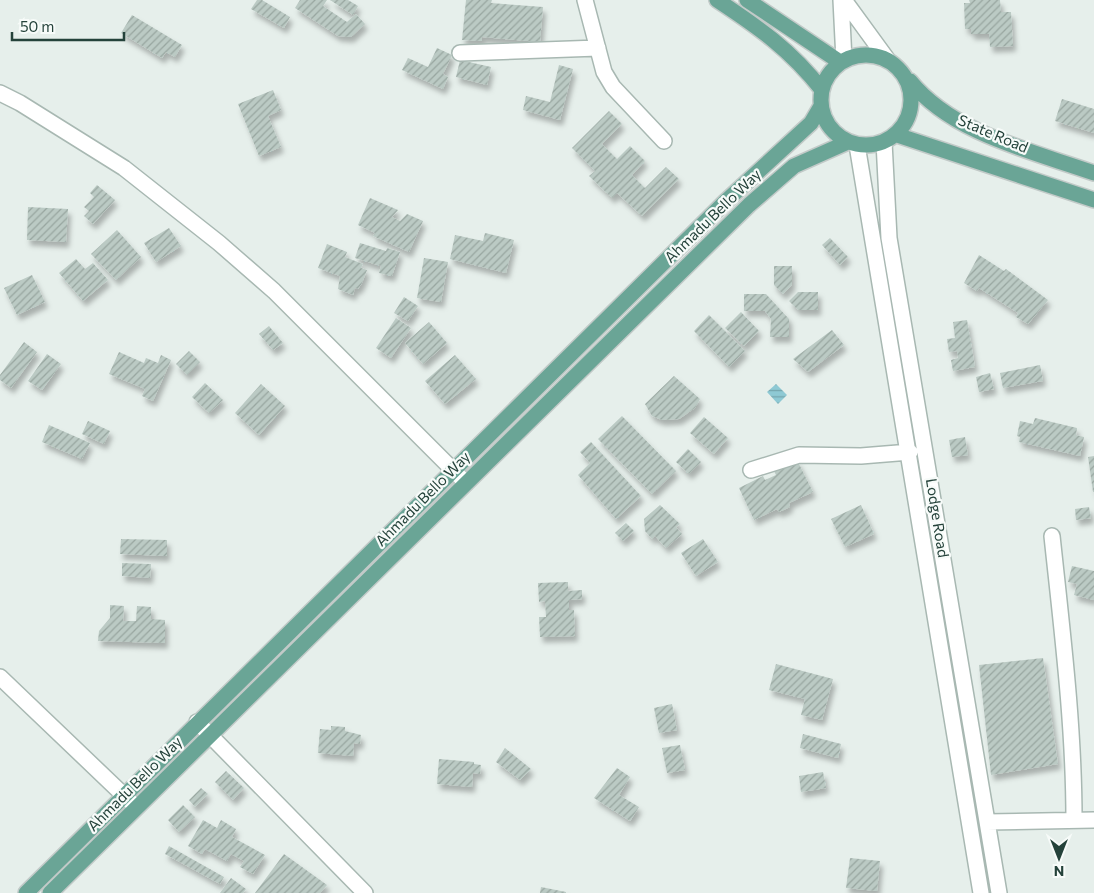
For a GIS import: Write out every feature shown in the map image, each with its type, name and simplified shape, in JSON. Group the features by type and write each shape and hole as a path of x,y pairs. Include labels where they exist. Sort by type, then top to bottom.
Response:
{"main road":[{"path":"717,0 777,41 804,67 822,90"},
{"path":"747,0 842,61"},
{"path":"858,55 873,55 887,59 904,74 910,86 912,100 908,119 890,139 870,146 852,144 835,134 826,122 821,106 822,90 828,75 842,61 858,55"},
{"name":"State Road","path":"904,74 920,93 970,127 1094,173"},
{"name":"Ahmadu Bello Way","path":"26,893 123,795 725,202 811,123 821,106"},
{"name":"State Road","path":"890,139 1094,200"},
{"name":"Ahmadu Bello Way","path":"50,893 774,182 794,166 852,144"},
{"path":"540,384 554,396"}],"street":[{"path":"585,0 604,72 613,87 664,141"},
{"path":"842,61 843,0"},
{"path":"843,0 887,59"},
{"path":"460,53 598,48"},
{"path":"0,93 20,103 124,168 219,243 274,291 466,483"},
{"name":"Lodge Road","path":"890,139 889,238 999,893"},
{"name":"Lodge Road","path":"852,144 910,452 982,893"},
{"path":"751,470 799,455 861,456 910,452"},
{"path":"1052,536 1069,699 1074,778 1074,820"},
{"path":"0,677 136,807"},
{"path":"197,722 211,734 365,893"},
{"path":"987,822 1094,820"}],"water":[{"path":"776,384 787,395 778,404 767,392"}],"building":[{"path":"257,0 262,0 290,17 284,28 251,9"},
{"path":"300,0 327,0 323,6 347,22 356,14 365,24 351,37 338,36 295,8"},
{"path":"330,0 348,0 358,6 353,15"},
{"path":"466,0 492,0 491,3 543,7 540,42 482,37 482,41 462,40"},
{"path":"969,0 1000,0 1001,12 1011,12 1013,46 990,47 989,34 971,34 971,29 965,29 964,3 970,3"},
{"path":"132,15 182,45 175,57 166,52 162,58 121,33"},
{"path":"437,48 452,55 443,74 448,77 443,89 402,70 408,58 428,67"},
{"path":"460,60 491,67 487,85 456,77"},
{"path":"559,65 573,69 560,120 523,110 526,96 550,102"},
{"path":"273,90 281,110 268,116 281,147 259,156 238,104"},
{"path":"1062,99 1094,109 1094,133 1055,121"},
{"path":"609,111 622,124 602,144 617,159 630,146 645,161 632,175 645,188 666,167 679,179 642,216 617,193 612,198 589,176 595,171 572,148"},
{"path":"97,185 115,200 93,224 84,216 89,211 84,207 94,197 90,193"},
{"path":"370,198 398,210 392,217 400,221 407,214 423,221 409,252 373,236 375,233 358,225"},
{"path":"28,207 68,209 66,242 27,240"},
{"path":"169,228 181,246 156,262 144,243"},
{"path":"117,230 141,257 116,280 91,254"},
{"path":"485,233 514,240 506,273 450,259 455,235 483,241"},
{"path":"830,238 848,257 840,265 822,245"},
{"path":"360,243 386,251 387,248 400,252 392,276 379,273 381,266 355,258"},
{"path":"327,244 347,252 345,257 363,264 361,268 367,270 362,283 358,289 355,288 353,295 338,289 340,276 318,268"},
{"path":"979,255 1004,271 1006,269 1048,300 1028,324 1016,317 1018,313 979,288 977,291 964,283"},
{"path":"424,258 448,262 441,302 417,298"},
{"path":"76,259 85,269 93,263 108,280 83,301 59,273"},
{"path":"774,266 792,266 792,285 783,294 774,285"},
{"path":"32,275 45,302 17,315 4,288"},
{"path":"798,292 818,292 818,310 798,310 789,301"},
{"path":"744,294 766,294 789,319 789,337 770,337 771,319 765,311 744,311"},
{"path":"404,297 418,306 408,321 394,313"},
{"path":"741,312 759,331 744,346 725,328"},
{"path":"709,315 745,351 729,367 694,331"},
{"path":"396,318 411,328 391,358 376,348"},
{"path":"967,320 975,367 953,371 951,360 958,358 957,351 949,352 947,339 955,338 953,322"},
{"path":"429,322 447,343 423,364 405,343"},
{"path":"269,326 283,343 273,350 259,334"},
{"path":"832,330 844,345 808,372 793,359"},
{"path":"24,342 37,352 11,388 0,380 0,375"},
{"path":"189,351 200,362 187,375 176,364"},
{"path":"119,352 144,363 146,358 158,363 161,355 171,360 153,401 142,396 145,389 109,374"},
{"path":"47,354 61,364 42,390 28,381"},
{"path":"455,355 476,379 445,404 425,381"},
{"path":"1040,365 1043,381 1003,388 1000,373"},
{"path":"990,373 994,389 979,392 976,377"},
{"path":"674,376 700,399 695,408 679,419 662,420 652,416 645,404"},
{"path":"205,383 223,400 209,413 192,397"},
{"path":"261,384 285,406 259,435 235,413"},
{"path":"622,416 676,471 652,494 598,439"},
{"path":"704,417 728,438 714,454 690,433"},
{"path":"1035,418 1077,428 1076,435 1084,437 1080,456 1019,442 1020,437 1017,436 1020,421 1033,424"},
{"path":"88,421 110,431 104,444 82,434"},
{"path":"49,425 90,443 82,459 42,442"},
{"path":"965,437 968,455 952,457 949,440"},
{"path":"591,442 641,496 616,519 578,475 590,463 580,452"},
{"path":"688,449 701,462 689,474 676,462"},
{"path":"1094,456 1094,492 1093,492 1088,457"},
{"path":"797,460 813,492 789,503 790,507 779,512 777,509 754,520 739,488 763,476 765,480 776,475 774,471"},
{"path":"660,505 680,524 676,527 682,534 666,548 655,536 652,539 645,531 644,519"},
{"path":"861,505 874,534 845,547 831,519"},
{"path":"1089,507 1091,518 1076,520 1075,509"},
{"path":"626,523 634,531 623,541 615,533"},
{"path":"121,539 167,540 167,556 120,554"},
{"path":"703,539 718,562 696,576 681,553"},
{"path":"122,563 151,564 150,578 122,576"},
{"path":"1072,566 1094,571 1094,600 1074,595 1077,584 1068,582"},
{"path":"568,582 568,591 582,590 582,599 569,600 569,610 574,610 575,636 540,637 539,617 546,617 545,601 539,602 538,583"},
{"path":"110,605 124,606 123,621 136,621 137,606 151,607 151,619 165,620 165,643 98,641 99,631 110,618"},
{"path":"1043,658 1058,764 991,775 979,665"},
{"path":"776,664 833,679 822,720 801,715 805,699 769,690"},
{"path":"672,704 677,730 659,733 654,708"},
{"path":"331,726 345,727 345,731 361,735 360,744 354,743 353,756 318,753 320,729 331,730"},
{"path":"803,734 841,744 838,758 800,748"},
{"path":"680,745 685,770 667,773 662,748"},
{"path":"505,748 531,769 520,780 496,762"},
{"path":"439,759 474,762 474,764 481,765 480,774 473,773 472,787 437,784"},
{"path":"617,768 630,777 619,795 639,807 630,821 594,798"},
{"path":"226,771 244,788 233,800 215,782"},
{"path":"823,772 826,788 801,792 799,776"},
{"path":"201,788 208,794 195,807 189,800"},
{"path":"183,805 195,817 179,832 168,820"},
{"path":"203,820 217,828 221,820 236,829 232,837 265,855 253,874 240,867 244,861 231,854 227,861 205,849 202,854 188,846"},
{"path":"169,846 224,877 220,884 165,854"},
{"path":"284,854 327,885 320,893 255,893"},
{"path":"850,858 880,861 877,891 846,888"},
{"path":"231,878 246,889 243,893 220,893"},
{"path":"541,887 566,892 566,893 540,893"}]}
